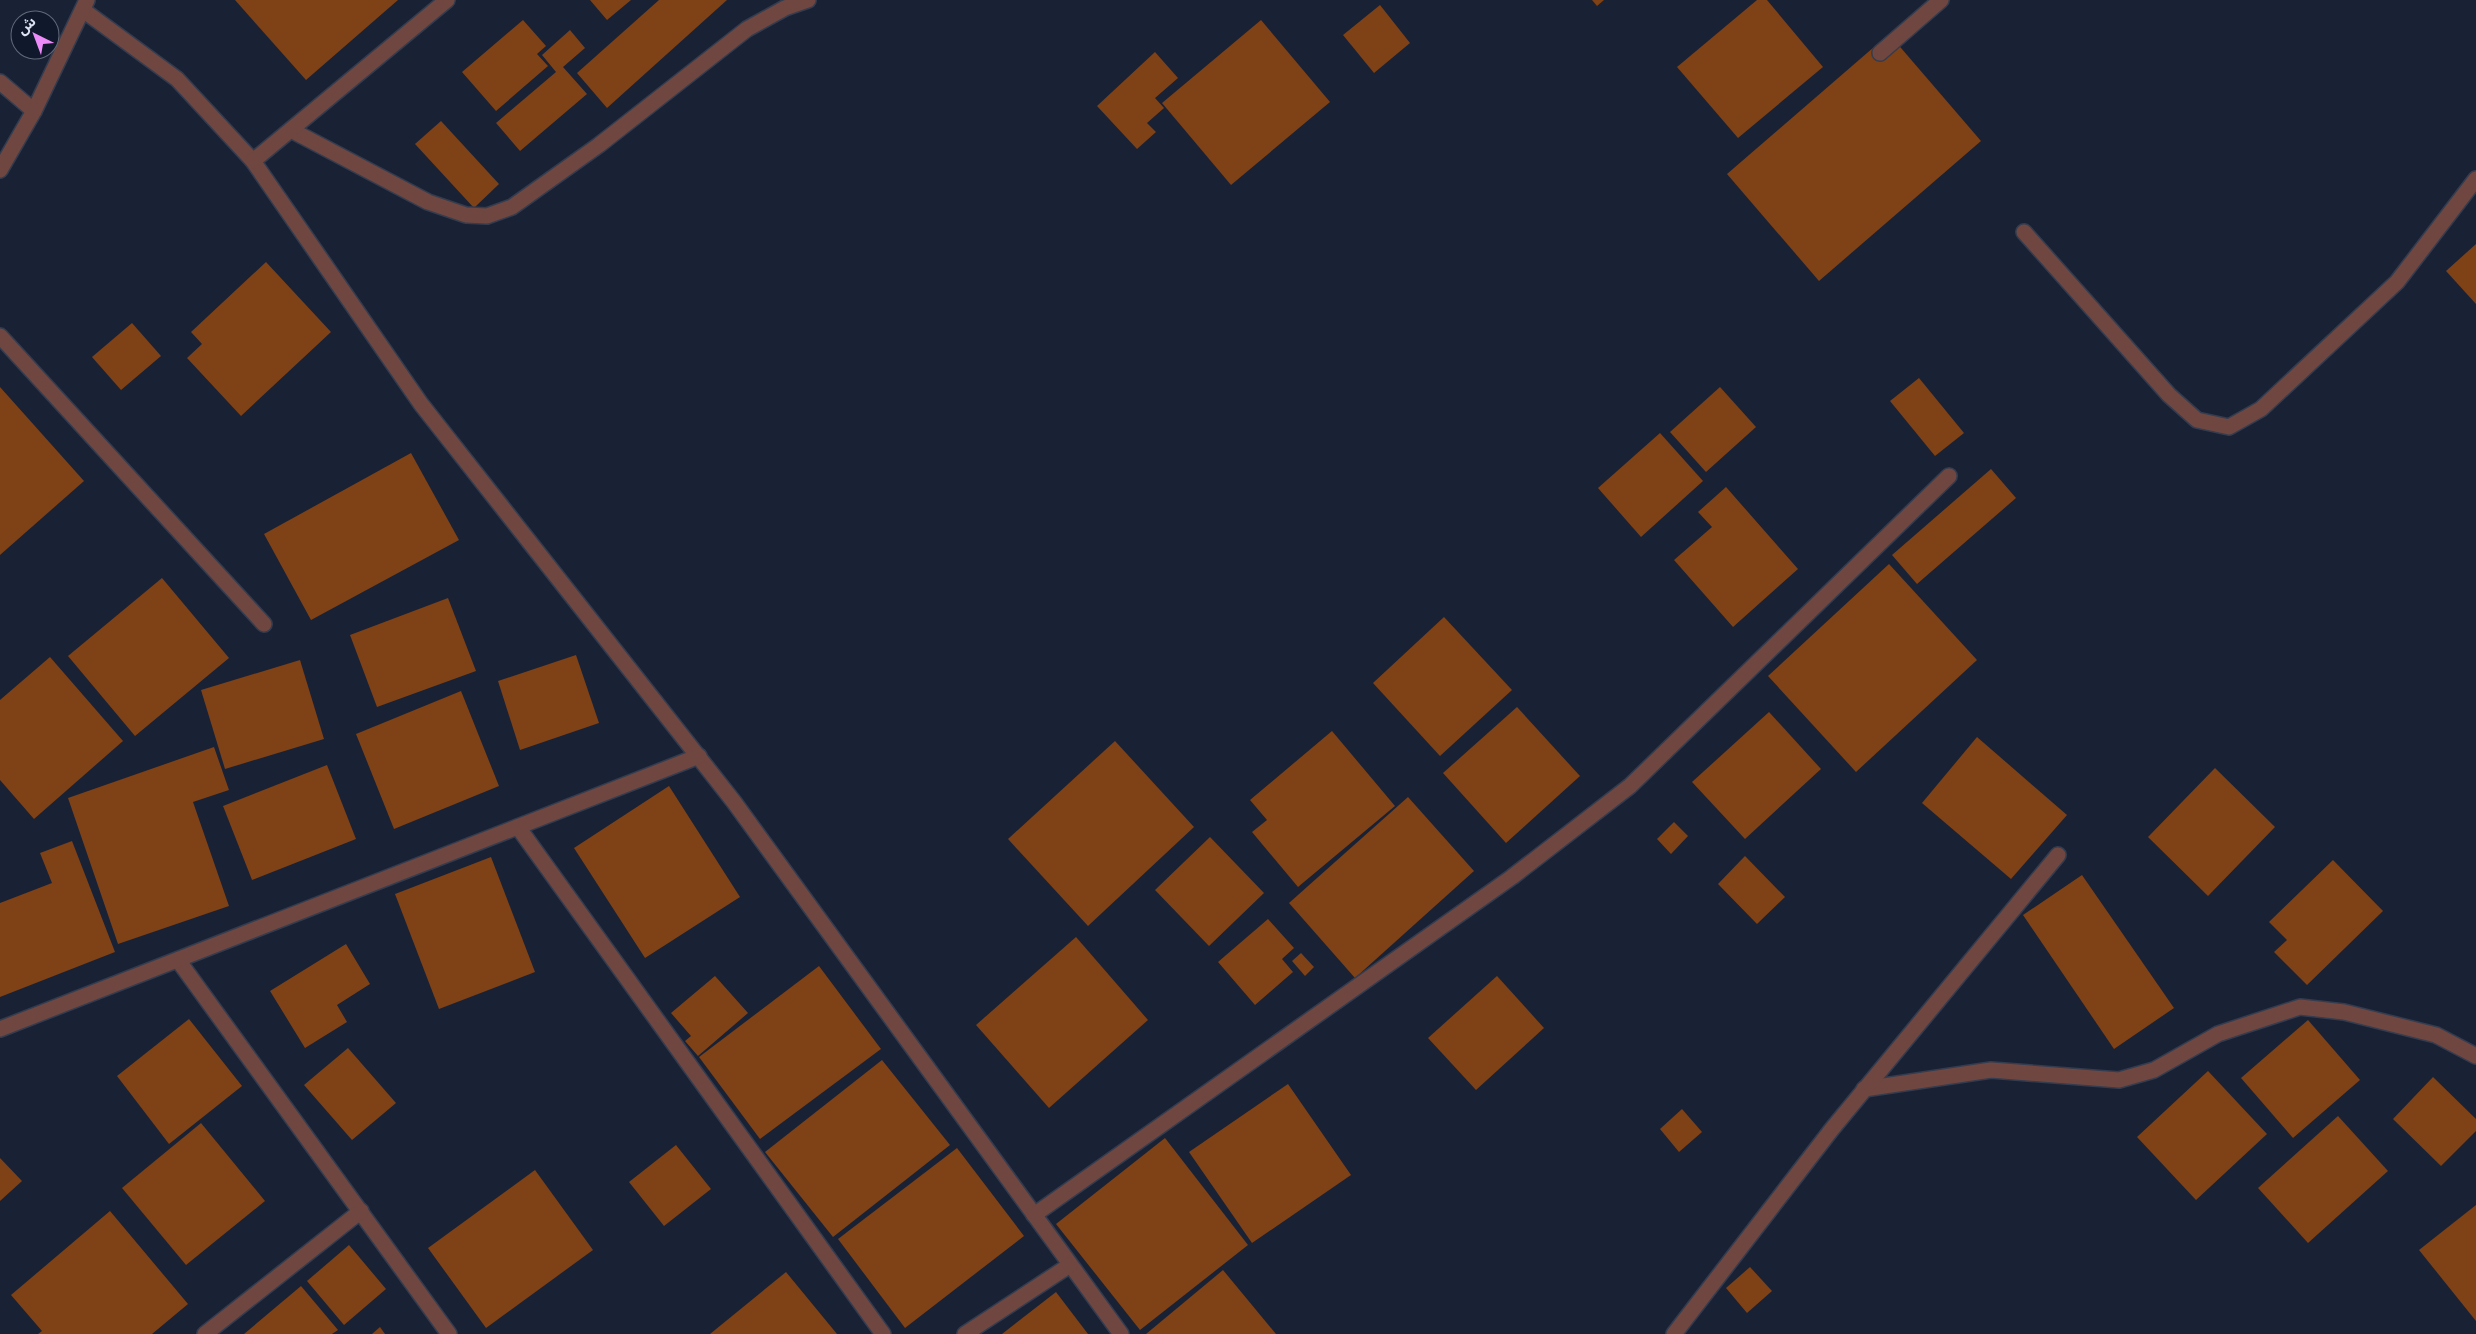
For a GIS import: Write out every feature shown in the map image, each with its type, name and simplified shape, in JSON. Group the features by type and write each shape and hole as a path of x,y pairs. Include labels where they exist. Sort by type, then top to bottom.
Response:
{"street":[{"path":"252,161 448,0"},
{"path":"291,130 428,202 466,215 487,216 512,207 599,144 747,29 784,8 808,0"},
{"path":"1880,53 1940,0"},
{"path":"0,170 34,111 85,5 177,80 252,161 421,404 699,756 1121,1334"},
{"path":"0,82 34,111"},
{"path":"2024,232 2169,395 2197,420 2229,427 2261,409 2397,282 2476,179"},
{"path":"0,336 264,624"},
{"path":"1034,1215 1512,877 1630,786 1949,476"},
{"path":"0,1029 699,756"},
{"path":"518,827 883,1334"},
{"path":"1674,1334 1864,1090 2058,855"},
{"path":"178,960 449,1334"},
{"path":"1864,1090 1990,1070 2119,1080 2154,1070 2218,1034 2300,1006 2344,1012 2436,1035 2476,1056"},
{"path":"205,1334 360,1211"},
{"path":"965,1334 1070,1264"}],"building":[{"path":"235,0 398,0 306,80"},
{"path":"590,0 631,0 607,20"},
{"path":"659,0 727,0 607,108 577,73"},
{"path":"1592,0 1604,0 1597,6"},
{"path":"1757,0 1767,0 1823,67 1738,138 1677,67"},
{"path":"1380,5 1410,43 1374,73 1343,35"},
{"path":"523,20 546,46 537,54 548,66 496,111 462,72"},
{"path":"1261,20 1330,102 1231,185 1162,103"},
{"path":"570,30 585,48 563,67 587,94 520,151 496,123 556,72 542,55"},
{"path":"1889,34 1981,141 1819,281 1727,174"},
{"path":"1155,52 1178,78 1155,98 1164,108 1147,123 1156,132 1137,149 1097,106"},
{"path":"441,121 499,184 474,208 415,144"},
{"path":"2476,244 2476,304 2446,271"},
{"path":"266,262 331,332 241,416 187,358 202,344 191,332"},
{"path":"132,323 161,356 121,390 92,357"},
{"path":"1919,378 1964,433 1935,456 1890,401"},
{"path":"0,387 84,481 0,555"},
{"path":"1720,387 1756,427 1706,472 1670,432"},
{"path":"1660,433 1703,481 1641,537 1598,488"},
{"path":"411,453 459,540 311,620 264,534"},
{"path":"1991,469 2016,498 1917,584 1892,555"},
{"path":"1726,487 1798,569 1733,627 1674,560 1712,527 1698,512"},
{"path":"1889,564 1977,660 1856,772 1768,676"},
{"path":"162,578 229,658 135,736 68,656"},
{"path":"448,598 476,671 377,707 350,635"},
{"path":"1444,617 1512,690 1440,756 1373,683"},
{"path":"576,655 599,723 520,750 498,681"},
{"path":"50,657 123,741 34,819 0,780 0,700"},
{"path":"300,660 324,739 225,769 201,690"},
{"path":"461,691 499,786 394,829 356,734"},
{"path":"1517,707 1580,776 1506,843 1443,773"},
{"path":"1769,712 1821,769 1745,839 1692,782"},
{"path":"1332,731 1395,806 1298,887 1252,832 1267,820 1250,800"},
{"path":"1977,737 2067,815 2011,879 1922,803"},
{"path":"1115,741 1194,827 1088,926 1008,839"},
{"path":"214,747 229,790 193,802 229,906 118,944 68,798"},
{"path":"327,765 356,839 252,880 223,806"},
{"path":"2215,768 2275,827 2208,896 2148,837"},
{"path":"669,786 740,897 645,958 574,848"},
{"path":"1408,797 1474,871 1355,978 1289,903"},
{"path":"1674,822 1688,836 1671,854 1657,839"},
{"path":"1210,837 1264,893 1209,946 1155,890"},
{"path":"72,841 115,952 0,997 0,903 52,883 40,853"},
{"path":"1745,856 1785,897 1757,924 1718,884"},
{"path":"491,857 535,972 439,1009 395,894"},
{"path":"2333,860 2383,911 2307,985 2274,952 2287,940 2269,922"},
{"path":"2082,875 2174,1008 2114,1049 2023,915"},
{"path":"1268,919 1294,948 1282,959 1293,972 1255,1005 1218,962"},
{"path":"1076,937 1148,1020 1049,1108 976,1025"},
{"path":"346,944 370,984 337,1005 347,1022 305,1048 270,991"},
{"path":"1301,953 1314,967 1305,976 1292,961"},
{"path":"819,966 881,1049 760,1139 699,1057"},
{"path":"715,976 748,1013 698,1056 685,1041 691,1036 671,1013"},
{"path":"1497,976 1544,1028 1476,1090 1428,1038"},
{"path":"189,1019 242,1086 169,1144 117,1076"},
{"path":"2308,1020 2360,1080 2293,1138 2241,1078"},
{"path":"348,1048 396,1103 352,1140 304,1085"},
{"path":"882,1060 950,1145 833,1237 765,1152"},
{"path":"2208,1071 2267,1134 2196,1200 2137,1137"},
{"path":"2433,1077 2476,1119 2476,1131 2441,1166 2393,1119"},
{"path":"1288,1084 1351,1175 1252,1243 1189,1152"},
{"path":"1682,1109 1702,1132 1679,1152 1660,1129"},
{"path":"2338,1116 2388,1171 2308,1243 2258,1188"},
{"path":"201,1123 265,1201 186,1265 122,1188"},
{"path":"1165,1138 1248,1245 1140,1330 1056,1224"},
{"path":"676,1145 711,1189 664,1226 629,1182"},
{"path":"957,1148 1024,1236 905,1328 838,1239"},
{"path":"0,1158 22,1181 0,1201"},
{"path":"535,1170 593,1250 486,1328 428,1248"},
{"path":"2476,1205 2476,1321 2419,1250"},
{"path":"110,1211 188,1304 152,1334 38,1334 42,1331 11,1295"},
{"path":"349,1245 386,1289 344,1325 307,1281"},
{"path":"1750,1267 1772,1291 1747,1313 1726,1288"},
{"path":"1223,1270 1276,1334 1146,1334"},
{"path":"786,1272 837,1334 710,1334"},
{"path":"301,1286 338,1330 332,1334 244,1334"},
{"path":"1056,1292 1088,1334 1002,1334"},
{"path":"380,1327 385,1334 372,1334"}]}
